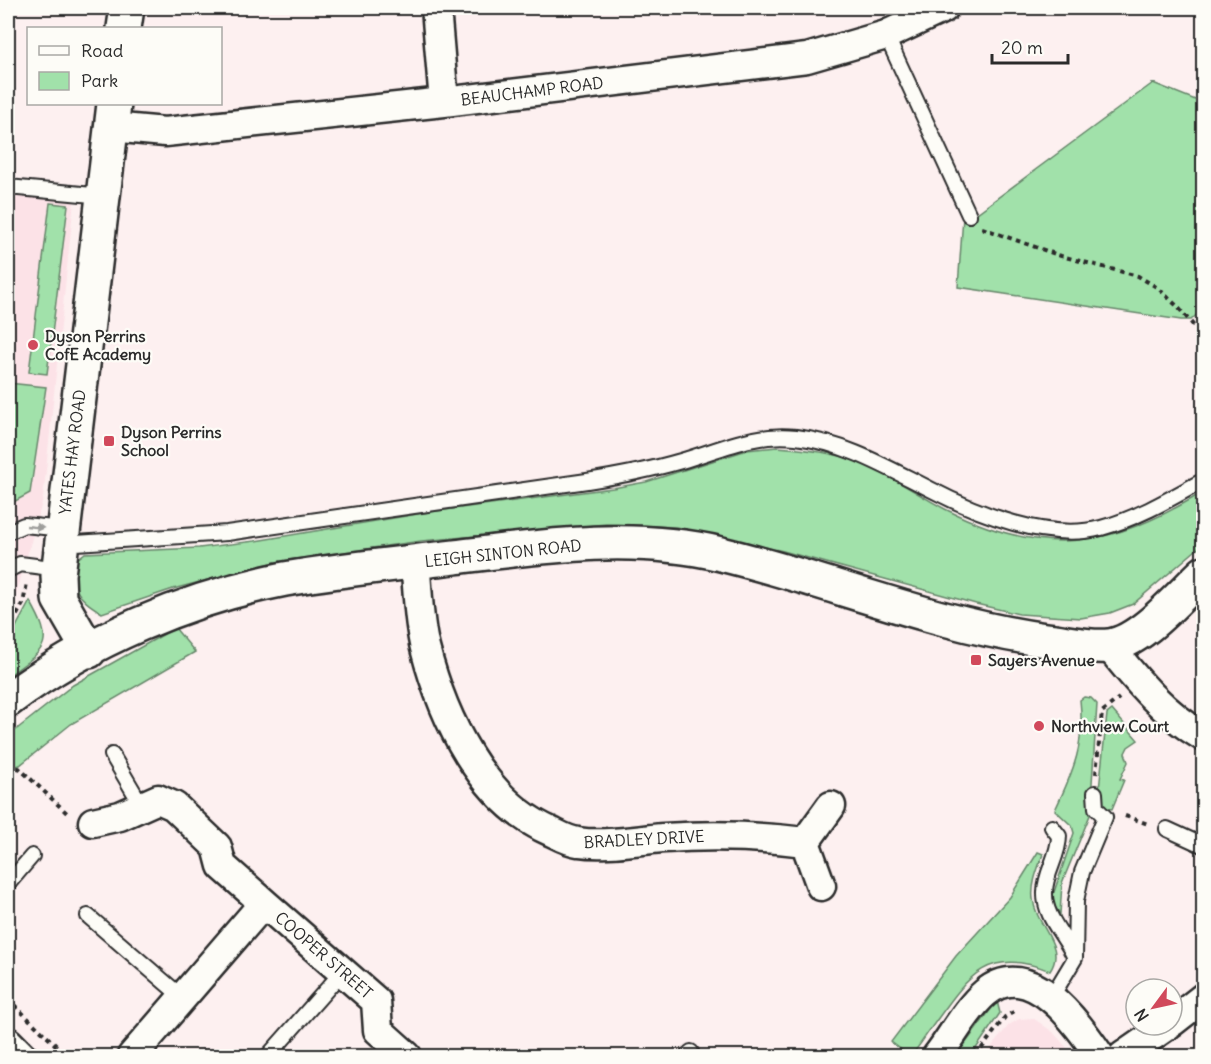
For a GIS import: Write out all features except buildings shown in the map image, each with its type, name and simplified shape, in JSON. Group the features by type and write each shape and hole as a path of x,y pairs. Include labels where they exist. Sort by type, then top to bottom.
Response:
{"main road":[{"path":"124,27 127,8"},
{"name":"YATES HAY ROAD","path":"89,651 59,599 61,547 113,115"},
{"name":"LEIGH SINTON ROAD","path":"8,700 89,651 157,616 224,595 283,580 367,566 538,546 664,543 719,554 984,628 1025,637 1109,646 1128,640 1147,626 1203,573"}],"street":[{"path":"436,8 444,102"},
{"name":"BEAUCHAMP ROAD","path":"113,115 165,132 444,102 807,58 886,35 944,8"},
{"name":"BRADLEY DRIVE","path":"415,562 424,646 439,691 462,742 494,789 529,822 576,842 611,843 714,836 767,837 805,842"},
{"path":"1109,646 1138,683 1167,712 1203,737"},
{"path":"93,822 120,816 158,799 174,806 217,847 222,866 264,903"},
{"path":"821,886 805,842 831,806"},
{"name":"COOPER STREET","path":"132,1056 264,903 376,1001 378,1030 407,1056"},
{"path":"937,1056 983,994 1007,982 1040,991 1074,1021 1100,1056"},
{"path":"1184,1012 1203,997"},
{"path":"1123,1056 1151,1037"},
{"path":"8,1042 22,1056"}],"lane":[{"path":"886,35 969,215"},
{"path":"8,188 103,196"},
{"path":"8,570 61,547 227,533 587,481 645,471 755,438 792,436 823,441 862,454 961,504 1013,522 1067,531 1098,528 1126,519 1156,507 1203,480"},
{"path":"8,532 24,525 61,547"},
{"path":"112,755 142,806"},
{"path":"1040,991 1075,958 1078,891 1082,872 1105,817 1096,808 1095,793"},
{"path":"1052,827 1059,837 1059,849 1045,890 1047,910 1075,958"},
{"path":"1167,829 1203,846"},
{"path":"8,884 32,856"},
{"path":"88,916 183,998"},
{"path":"268,1056 343,971"}],"path":[{"path":"969,215 975,226 1061,256 1137,276 1158,288 1177,306 1203,338"},
{"path":"8,631 23,604"},
{"path":"1095,793 1102,712 1138,683"},
{"path":"8,770 19,768 76,821 93,822"},
{"path":"1124,815 1142,823"},
{"path":"976,1056 1005,1017 1018,1010 1040,991"},
{"path":"8,999 67,1056"}],"shaded area":[{"name":"Dyson Perrins CofE Academy","path":"8,181 75,191 43,499 16,595 8,611"},
{"path":"1033,1018 1053,1032 1074,1056 984,1056 1009,1025 1019,1019"}],"green space":[{"path":"1153,83 1203,103 1203,309 1191,320 1181,320 958,287 963,217 977,213"},
{"path":"50,203 68,205 47,374 29,372"},
{"path":"8,383 46,387 30,493 8,505"},
{"path":"777,447 817,451 857,461 880,471 945,509 981,525 1014,535 1046,540 1077,540 1107,535 1170,511 1203,492 1203,544 1133,604 1110,613 1081,618 1019,614 783,551 676,527 606,524 421,541 275,562 173,589 102,613 81,597 76,586 76,560 85,553 199,548 430,512 613,488 646,482 747,450"},
{"path":"30,601 43,628 43,645 31,659 8,676 8,642"},
{"path":"175,628 195,652 71,724 20,765 8,768 8,736 73,685"},
{"path":"1084,697 1091,698 1097,704 1090,815 1062,883 1060,914 1054,905 1053,895 1074,833 1072,826 1055,810 1073,769 1081,730 1080,700"},
{"path":"1112,710 1138,740 1128,747 1125,753 1128,762 1120,779 1124,780 1112,809 1101,807 1099,790 1107,714"},
{"path":"1038,852 1043,854 1034,882 1033,899 1039,919 1049,936 1055,953 1050,971 1027,964 1008,962 992,965 978,973 953,998 910,1056 891,1042 956,956 1010,897"},
{"path":"997,1001 1000,1013 971,1056 956,1056"}],"place":[{"name":"Dyson Perrins CofE Academy","path":"33,345"},
{"name":"Dyson Perrins School","path":"109,441"},
{"name":"Sayers Avenue","path":"976,660"},
{"name":"Northview Court","path":"1039,726"}]}
